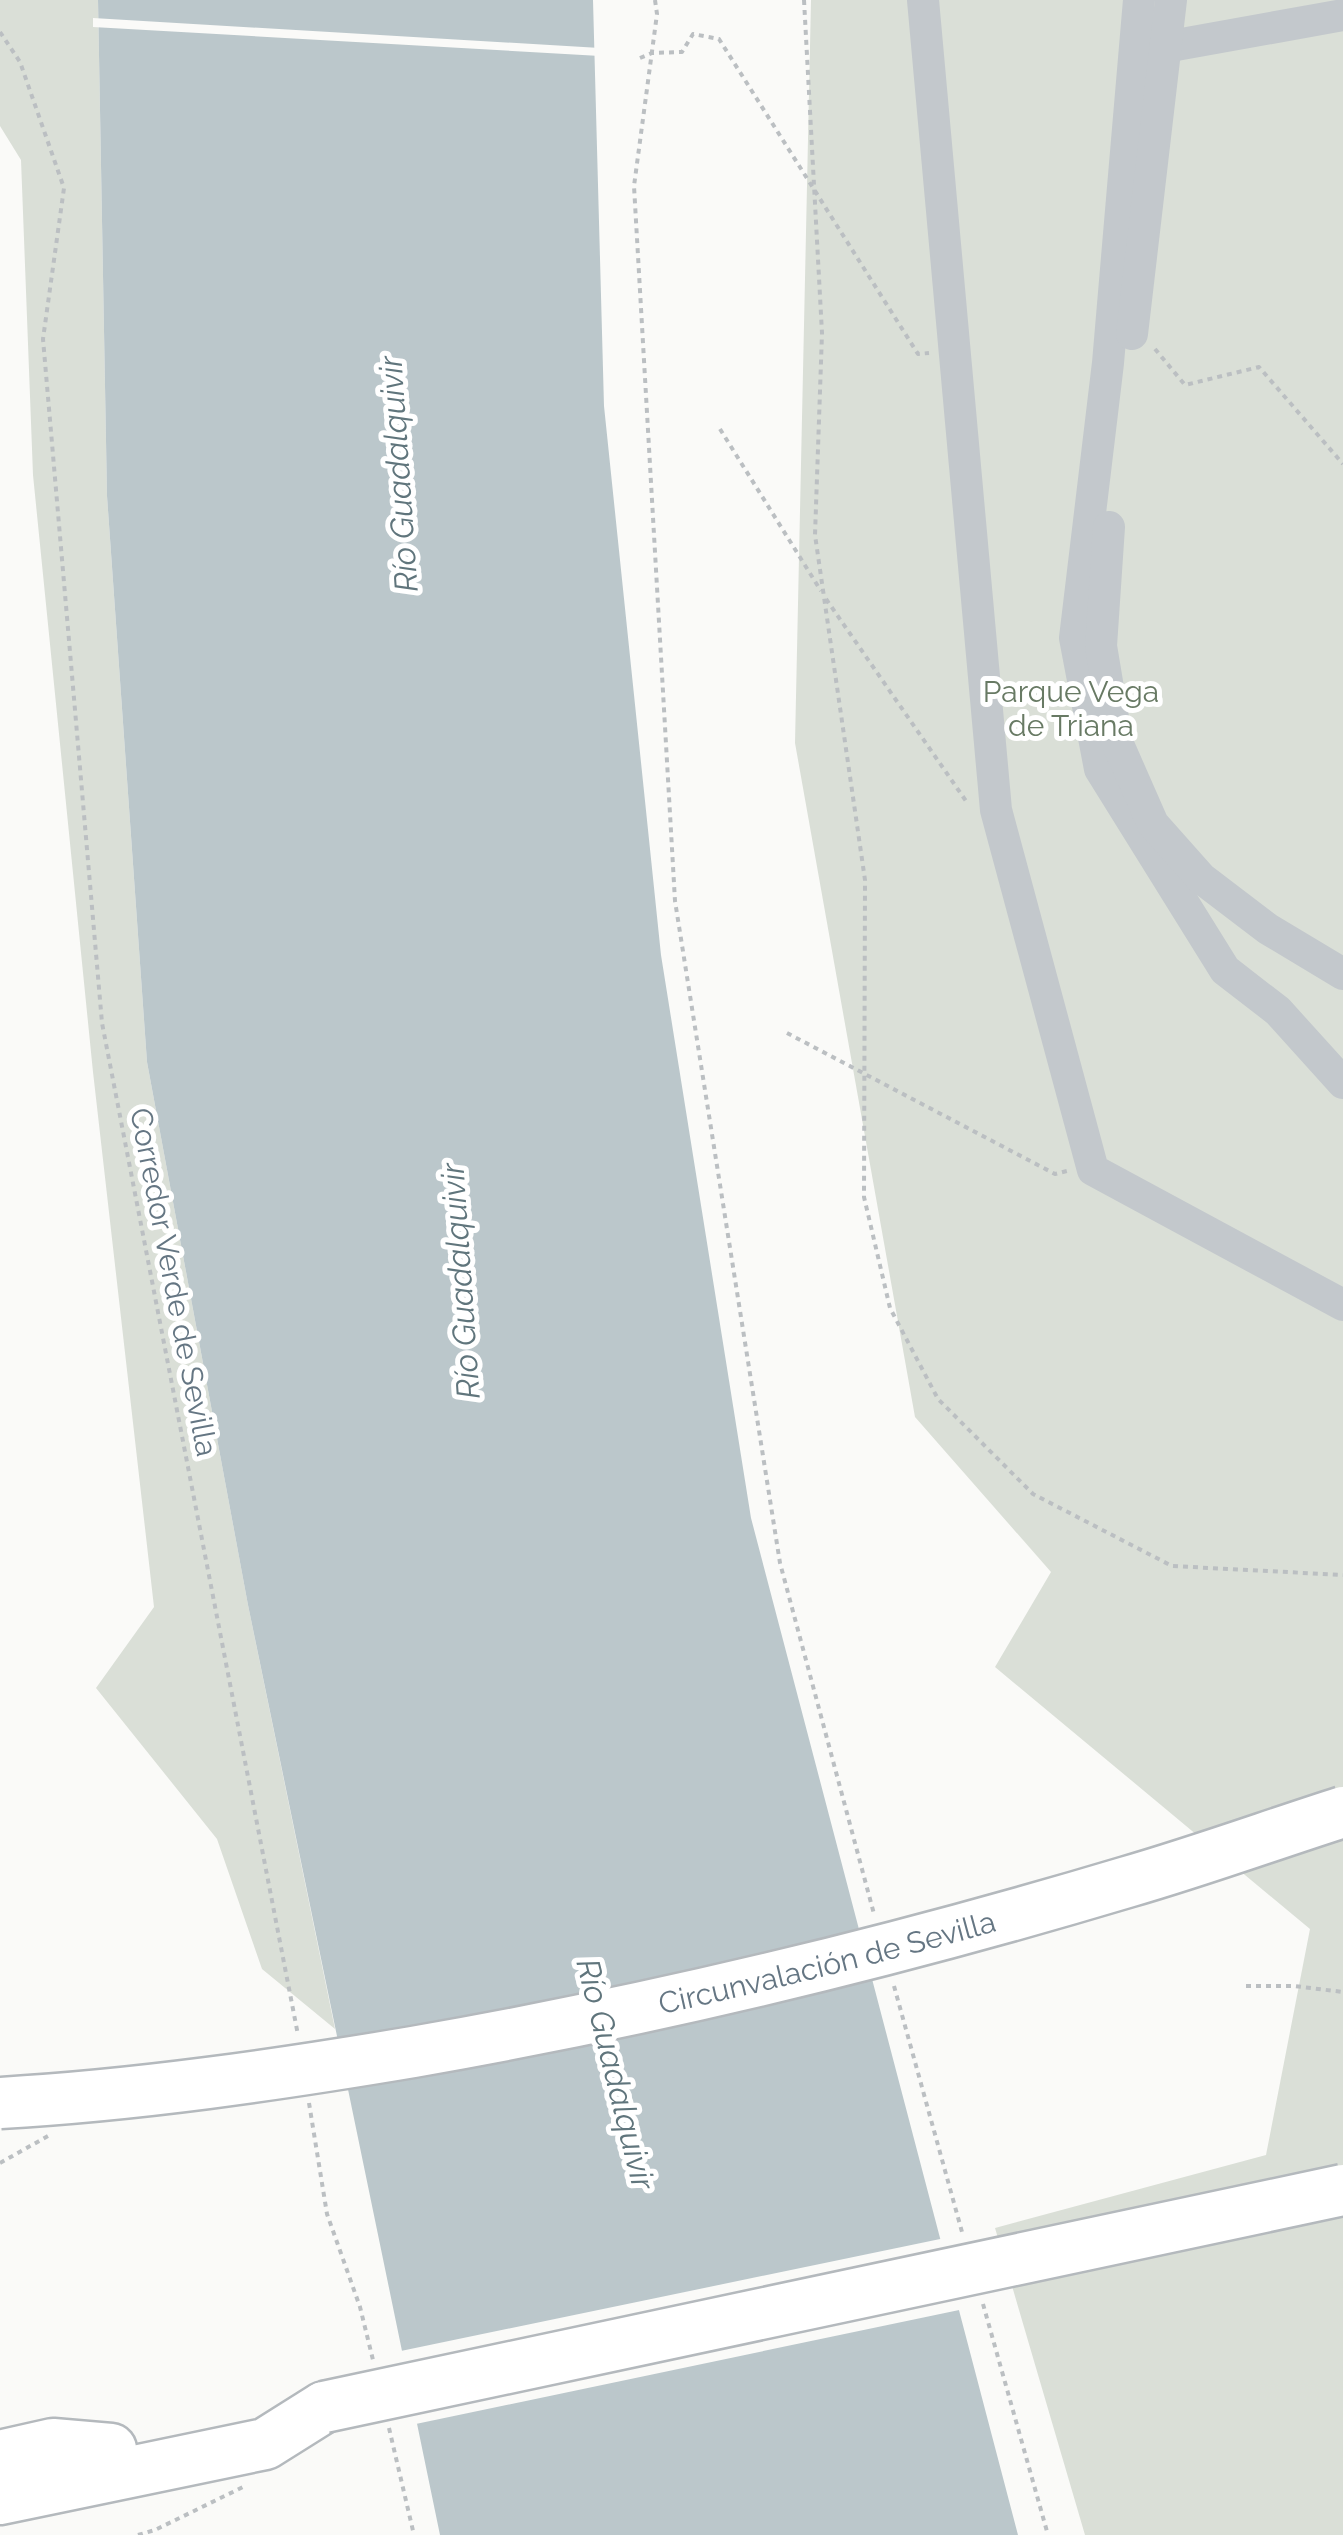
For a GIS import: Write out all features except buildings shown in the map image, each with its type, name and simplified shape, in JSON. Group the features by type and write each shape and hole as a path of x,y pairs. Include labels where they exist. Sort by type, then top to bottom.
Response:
{"highway":[{"name":"Circunvalación de Sevilla","path":"0,2103 76,2099 352,2062 721,1990 918,1941 1128,1882 1343,1812"},
{"path":"0,2478 111,2448 324,2407 1343,2190"},
{"path":"0,2500 265,2444 324,2407"},
{"path":"0,2456 54,2444 111,2448"}],"street":[{"path":"924,0 995,798 1093,1170 1343,1305"},
{"path":"1139,0 1108,362 1075,638 1100,769 1225,970 1278,1011 1343,1083"},
{"path":"1171,0 1108,538 1101,646 1117,742 1153,824 1200,878 1268,929 1343,974"},
{"path":"1165,48 1343,15"}],"path":[{"path":"655,0 657,14 634,186 675,901 780,1564 875,1917"},
{"path":"804,0 822,332 815,535 865,880 864,1197 890,1308 938,1399 1033,1494 1172,1566 1343,1574"},
{"name":"Corredor Verde de Sevilla","path":"0,32 20,62 64,188 43,340 102,1024 299,2038"},
{"path":"640,58 652,53 682,52 694,34 719,39 918,354 954,350"},
{"path":"1133,322 1185,386 1259,367 1343,464"},
{"path":"720,430 824,596 967,802 995,798"},
{"path":"786,1033 1055,1174 1092,1165"},
{"path":"890,1973 963,2235"},
{"path":"1246,1986 1343,1992"},
{"path":"308,2097 327,2214 360,2307 373,2362"},
{"path":"979,2291 1048,2535"},
{"path":"386,2417 414,2535"}],"green space":[{"path":"0,0 98,0 107,496 147,1062 248,1605 335,2029 262,1969 217,1839 96,1688 154,1607 93,1072 33,475 21,160 0,126"},
{"name":"Parque Vega de Triana","path":"811,0 1343,0 1343,2535 1085,2535 995,2228 1266,2155 1310,1929 995,1667 1051,1572 915,1417 795,743"}],"water":[{"name":"Río Guadalquivir","path":"98,0 593,0 604,406 661,955 751,1518 1018,2535 440,2535 248,1605 147,1062 107,496"}],"pier":[{"path":"93,18 600,48 600,56 93,27"},
{"path":"945,2238 964,2309 411,2425 396,2352"}]}
